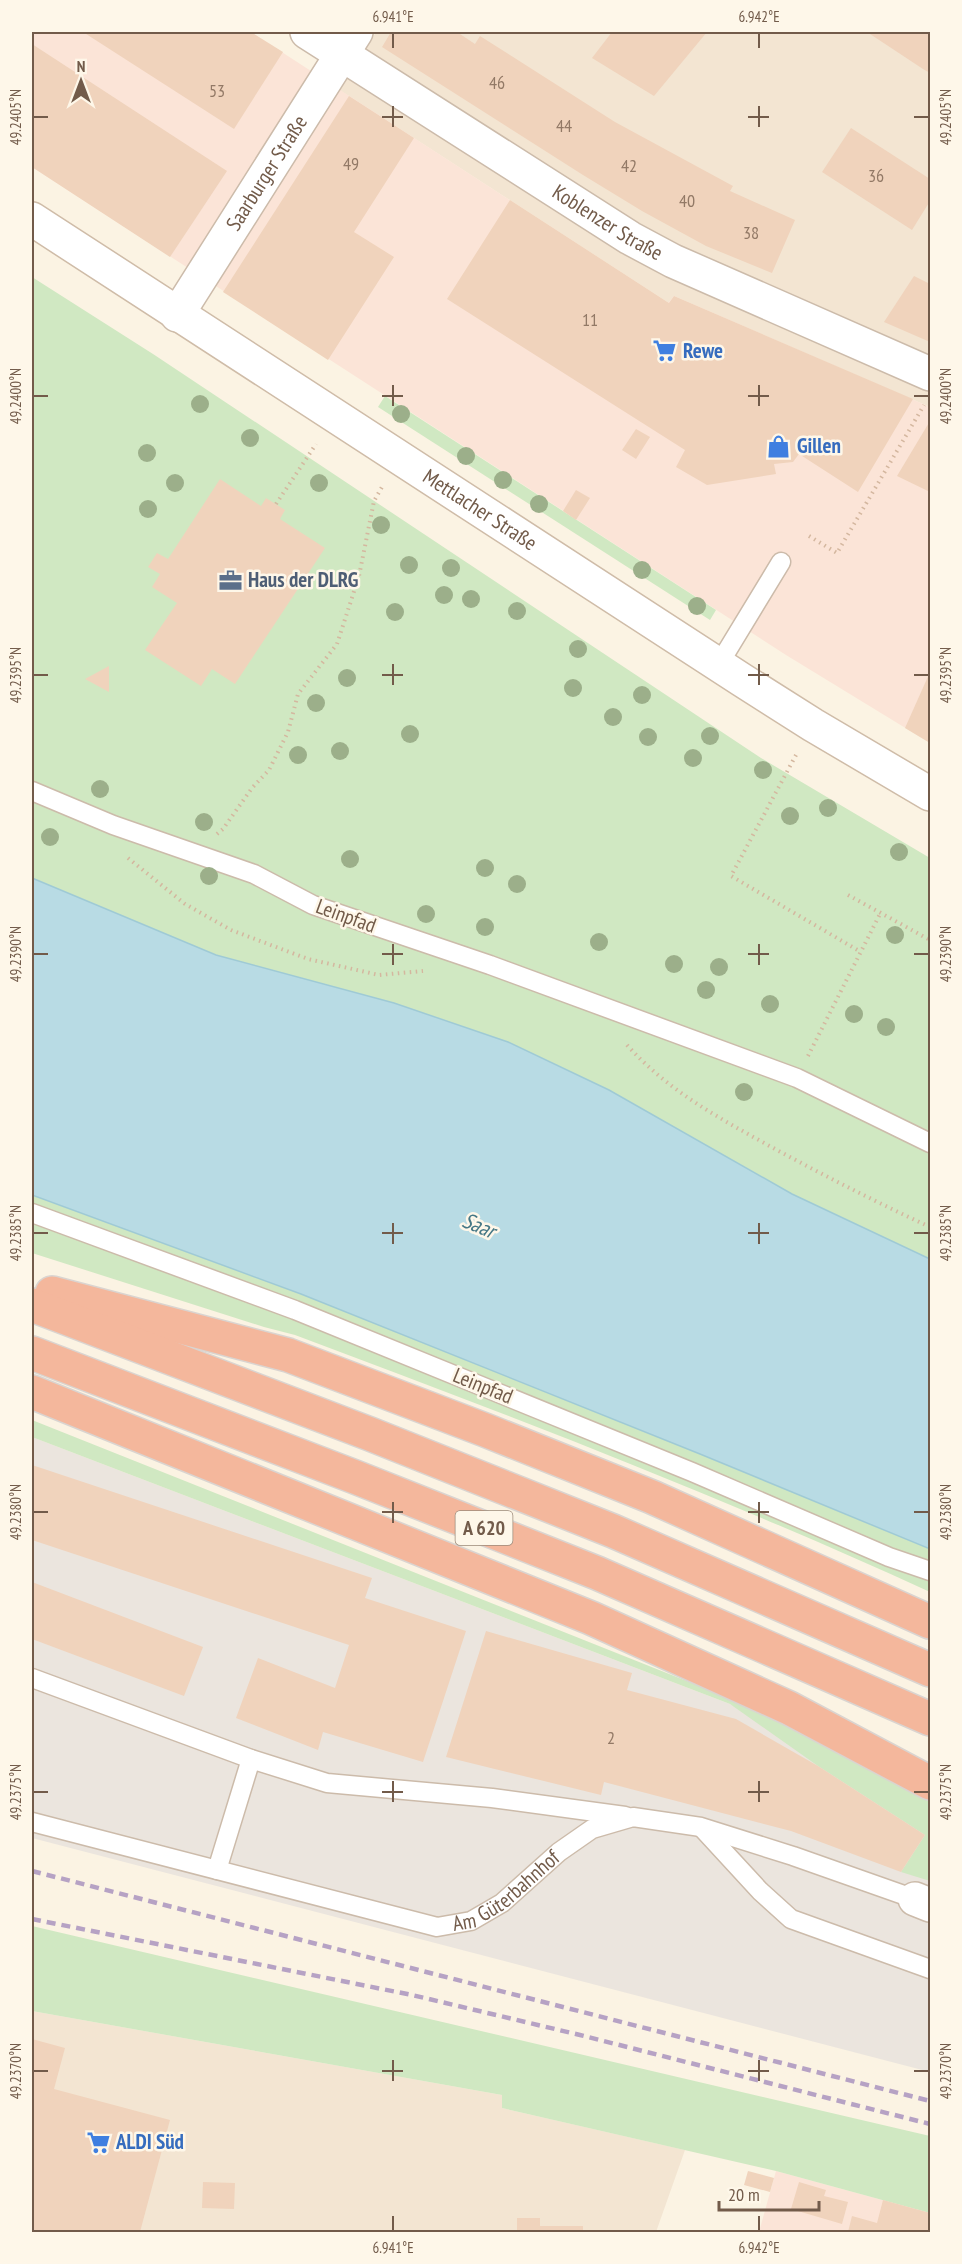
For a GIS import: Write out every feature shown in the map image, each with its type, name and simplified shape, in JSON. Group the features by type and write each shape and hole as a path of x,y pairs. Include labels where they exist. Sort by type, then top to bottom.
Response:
{"highway":[{"path":"32,1287 288,1355 652,1497 930,1622"},
{"name":"A 620","path":"32,1305 370,1434 613,1531 930,1670"},
{"name":"A 620","path":"32,1353 597,1573 930,1719"},
{"path":"32,1392 591,1618 789,1708 930,1783"}],"street":[{"name":"Koblenzer Straße","path":"307,32 349,43 630,238 928,389"},
{"name":"Saarburger Straße","path":"177,315 349,43"},
{"name":"Mettlacher Straße","path":"32,219 813,725 930,794"}],"lane":[{"path":"719,664 781,562"},
{"name":"Leinpfad","path":"32,790 112,825 254,874 313,905 600,1005 797,1078 930,1143"},
{"name":"Leinpfad","path":"32,1213 295,1310 692,1472 889,1557 930,1571"},
{"path":"32,1678 251,1759 327,1783 492,1798 633,1817"},
{"path":"217,1870 251,1759"},
{"name":"Am Güterbahnhof","path":"32,1822 437,1927 471,1920 502,1903 559,1852 592,1830 633,1817 701,1827 793,1856 923,1902"},
{"path":"701,1827 760,1891 791,1919 930,1969"}],"path":[{"path":"809,536 837,553 928,389"},
{"path":"276,504 298,472"},
{"path":"193,852 223,829 252,788 269,770 288,732 298,694 337,644 359,576 374,501"},
{"path":"783,778 732,876 861,952"},
{"path":"112,825 130,861 185,904 231,930 308,959 380,975 424,971"},
{"path":"848,896 930,940"},
{"path":"815,1042 880,914"},
{"path":"600,1005 616,1033 647,1067 706,1111 852,1191 930,1227"}],"shaded area":[{"path":"32,32 251,32 668,303 674,296 930,407 930,743 786,655 32,167"},
{"path":"376,32 930,32 930,407 674,296 669,303 339,90"},
{"path":"32,1437 730,1704 930,1802 930,2072 32,1838"},
{"path":"32,2011 502,2095 502,2108 685,2150 656,2232 32,2232"},
{"path":"776,2171 930,2213 930,2232 759,2232"}],"green space":[{"path":"32,277 153,354 761,758 930,858 930,1259 792,1194 609,1090 508,1042 394,1003 216,955 32,878"},
{"path":"385,396 716,610 710,620 378,407"},
{"path":"32,1195 301,1294 930,1549 930,1592 695,1490 375,1365 295,1335 32,1253"},
{"path":"32,1420 752,1707 930,1802 930,1881 901,1872 925,1835 818,1766 730,1704 32,1437"},
{"path":"32,1926 930,2136 930,2213 776,2171 502,2108 502,2095 32,2011"}],"water":[{"name":"Saar","path":"32,878 216,955 394,1003 508,1042 609,1090 792,1194 930,1259 930,1549 301,1294 32,1195"}],"building":[{"path":"83,32 251,32 283,52 234,129"},
{"path":"391,32 462,32 460,34 475,44 480,36 615,122 733,186 730,191 795,220 772,273 706,246 583,175 382,47"},
{"path":"612,32 707,32 654,96 592,58"},
{"path":"867,32 930,32 930,73 923,69"},
{"path":"32,44 227,171 170,257 32,167"},
{"path":"349,96 414,138 354,232 394,257 328,360 223,292"},
{"path":"851,128 930,179 930,201 912,230 822,172"},
{"name":"Rewe","path":"510,200 669,303 674,296 913,399 858,492 799,454 793,462 774,464 776,474 707,485 676,467 685,450 447,299"},
{"path":"914,276 930,284 930,342 884,322"},
{"path":"930,421 930,492 897,476"},
{"path":"636,429 650,437 636,459 622,450"},
{"name":"Haus der DLRG","path":"220,479 261,506 266,498 285,510 280,519 325,548 235,684 212,669 201,686 145,650 177,603 152,587 160,574 148,567 157,553 168,559"},
{"path":"576,490 590,498 576,520 563,511"},
{"path":"109,666 109,692 85,679"},
{"path":"930,672 930,743 905,728"},
{"path":"32,1465 372,1578 365,1598 466,1631 423,1762 323,1732 318,1750 236,1718 258,1658 335,1688 349,1645 32,1540"},
{"path":"32,1582 203,1647 184,1696 32,1639"},
{"path":"486,1631 632,1673 627,1690 736,1719 818,1766 925,1835 901,1872 791,1831 604,1782 601,1795 446,1757"},
{"name":"ALDI Süd","path":"32,2039 65,2048 54,2089 170,2120 140,2232 32,2232"},
{"path":"748,2171 774,2178 770,2192 744,2185"},
{"path":"203,2182 235,2183 234,2209 202,2208"},
{"path":"799,2182 826,2190 824,2196 848,2202 842,2224 791,2209"},
{"path":"883,2200 930,2213 930,2232 848,2232 852,2216 877,2223"},
{"path":"517,2218 540,2218 540,2226 583,2226 583,2232 517,2232"}],"railway":[{"path":"32,1871 930,2101"},
{"path":"32,1919 412,1995 930,2124"}],"place":[{"name":"Rewe","path":"665,351"},
{"name":"Gillen","path":"779,446"},
{"name":"Haus der DLRG","path":"230,580"},
{"name":"ALDI Süd","path":"98,2142"}]}
